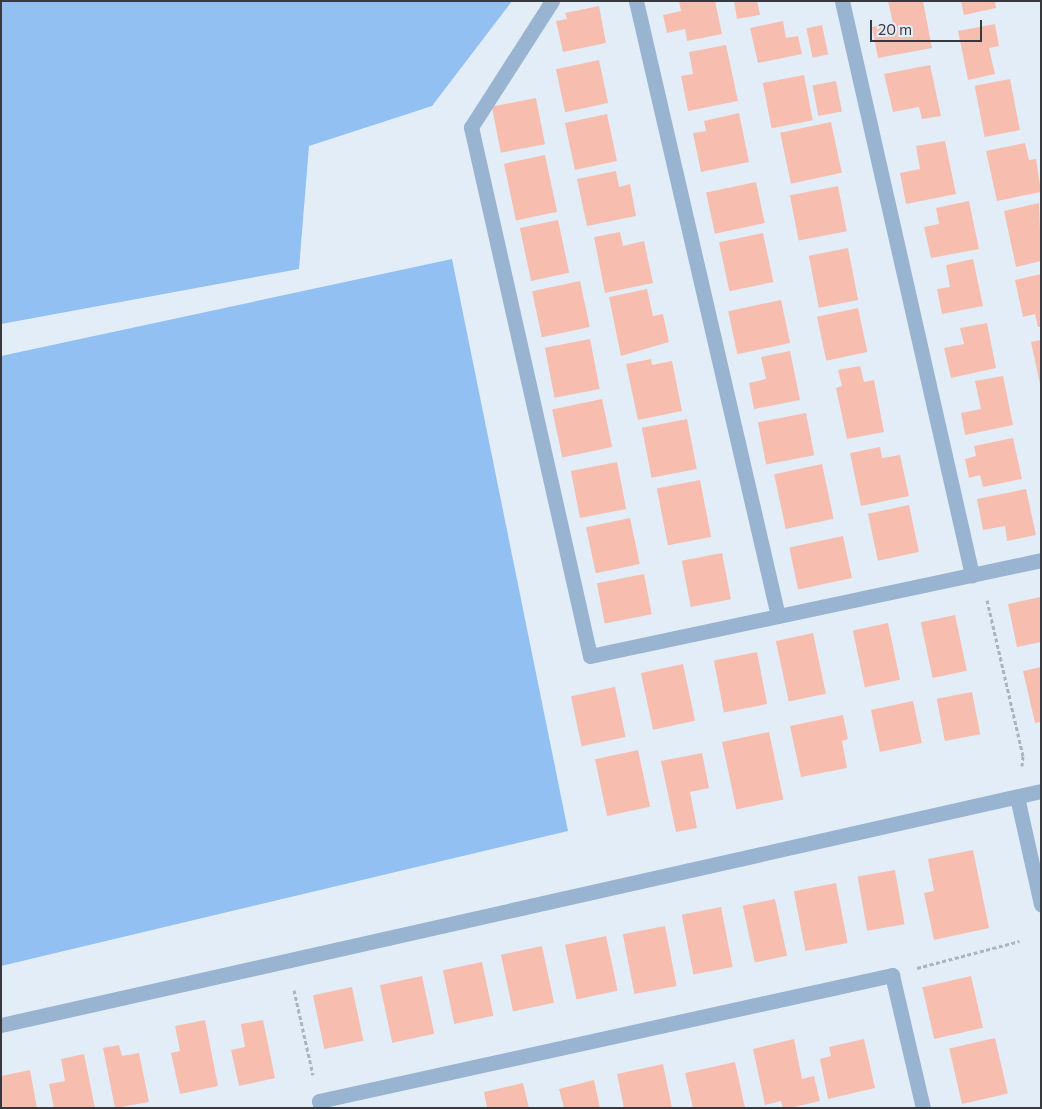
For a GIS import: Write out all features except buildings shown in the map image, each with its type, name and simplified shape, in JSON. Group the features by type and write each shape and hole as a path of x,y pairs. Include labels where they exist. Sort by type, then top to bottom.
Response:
{"street":[{"path":"552,1 471,126 590,656 1041,560"},
{"path":"636,1 778,616"},
{"path":"842,1 972,575"},
{"path":"1,1025 1041,791"},
{"path":"1017,797 1041,904"},
{"path":"320,1104 892,975 923,1108"}],"path":[{"path":"972,575 988,602 1023,756 1017,797"},
{"path":"892,975 1020,941"},
{"path":"294,990 320,1104"}],"shaded area":[{"path":"1,1 512,1 432,106 309,146 299,269 1,324"},
{"path":"452,259 568,831 1,966 1,356"}]}
